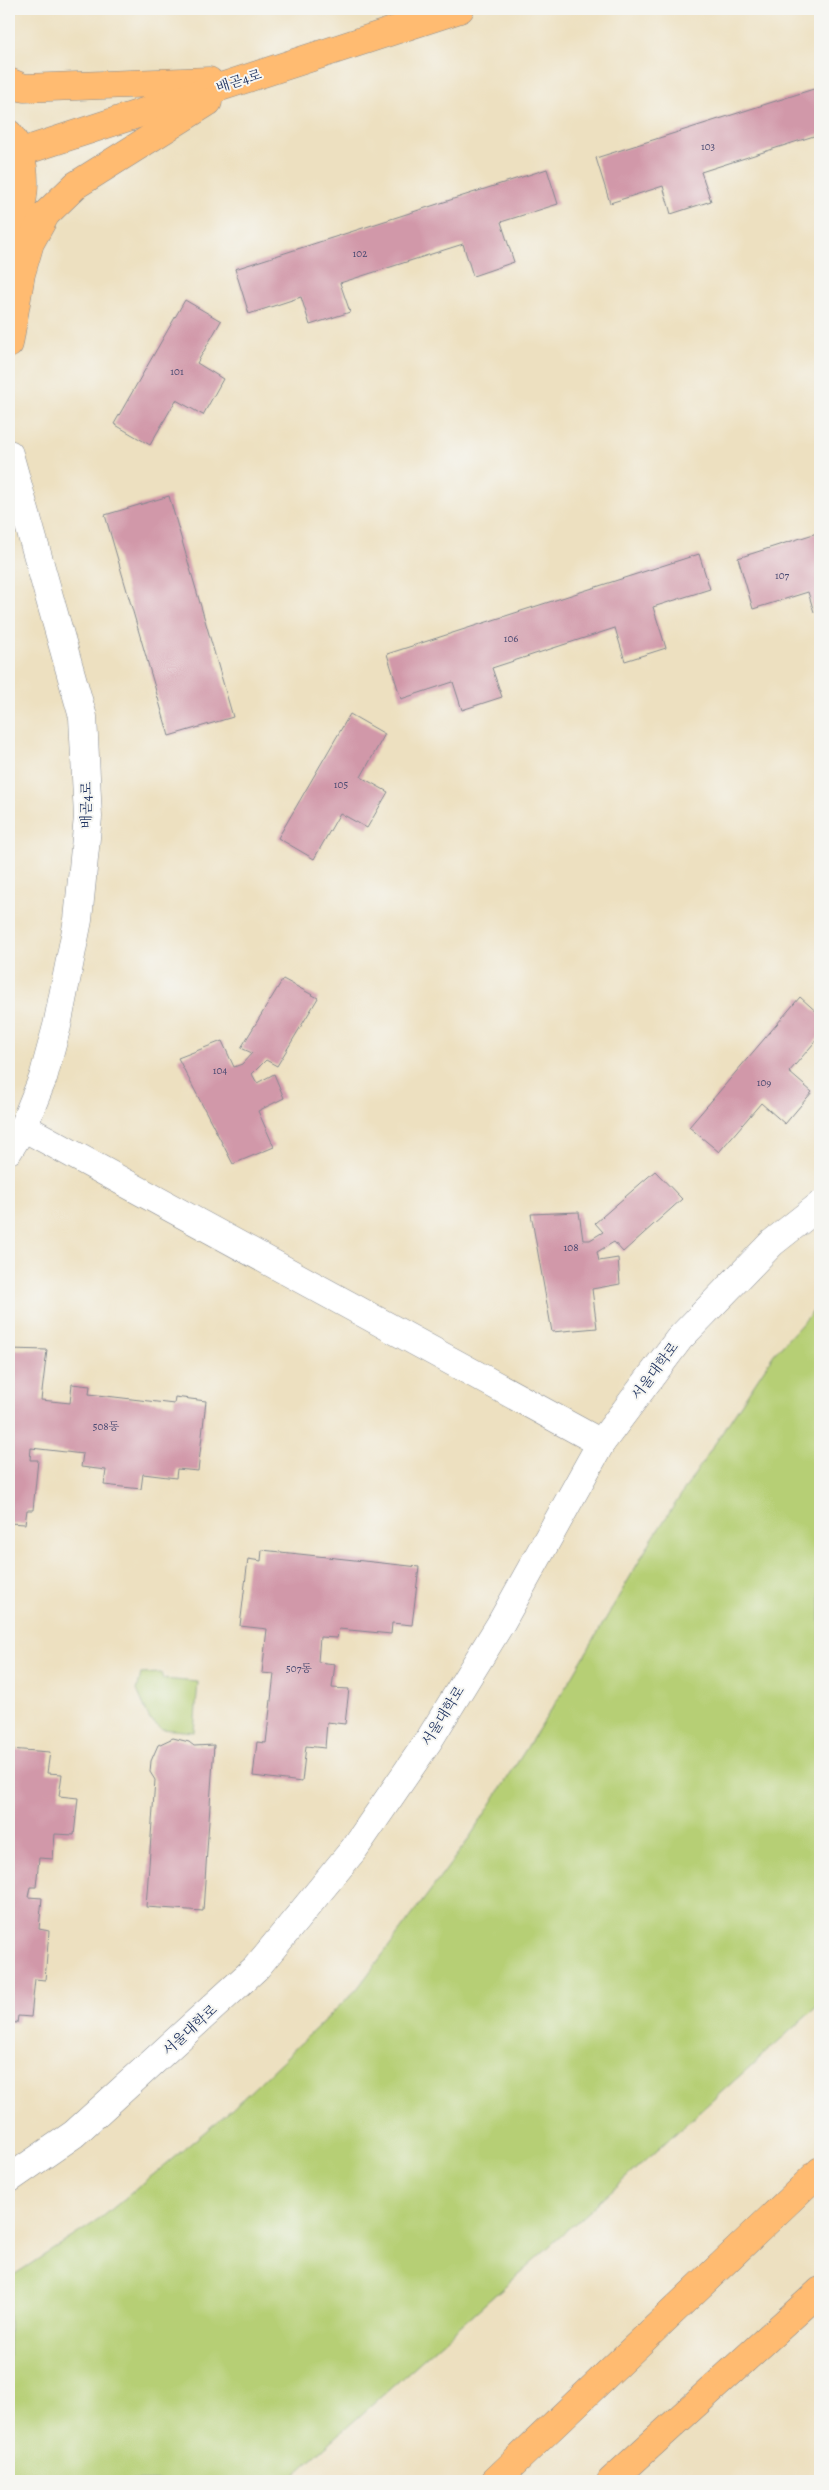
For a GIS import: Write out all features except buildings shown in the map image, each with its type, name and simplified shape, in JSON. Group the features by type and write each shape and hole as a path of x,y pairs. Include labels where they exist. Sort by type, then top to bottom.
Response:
{"main road":[{"name":"배곧4로","path":"13,143 243,80 460,9"},
{"path":"9,82 24,88 243,80"},
{"path":"9,344 21,274 30,243 46,214 76,185 243,80"},
{"path":"9,232 15,223 24,196 23,167 13,143"},
{"path":"496,2481 820,2171"},
{"path":"778,2329 820,2285"},
{"path":"611,2481 820,2291"}],"street":[{"name":"배곧4로","path":"9,457 83,717 88,817 78,920 57,1026 43,1078 23,1127 9,1150"},
{"path":"23,1127 601,1443"},
{"name":"서울대학로","path":"9,2179 74,2134 256,1968 354,1849 429,1740 501,1623 601,1443 679,1339 772,1243 820,1205"}],"green space":[{"path":"820,1304 820,2004 287,2481 9,2481 9,2278 100,2219 231,2110 357,1989 466,1843 572,1677 652,1539 774,1354"},
{"path":"161,1673 163,1679 198,1682 194,1732 162,1729 150,1720 137,1690 141,1674"}]}
